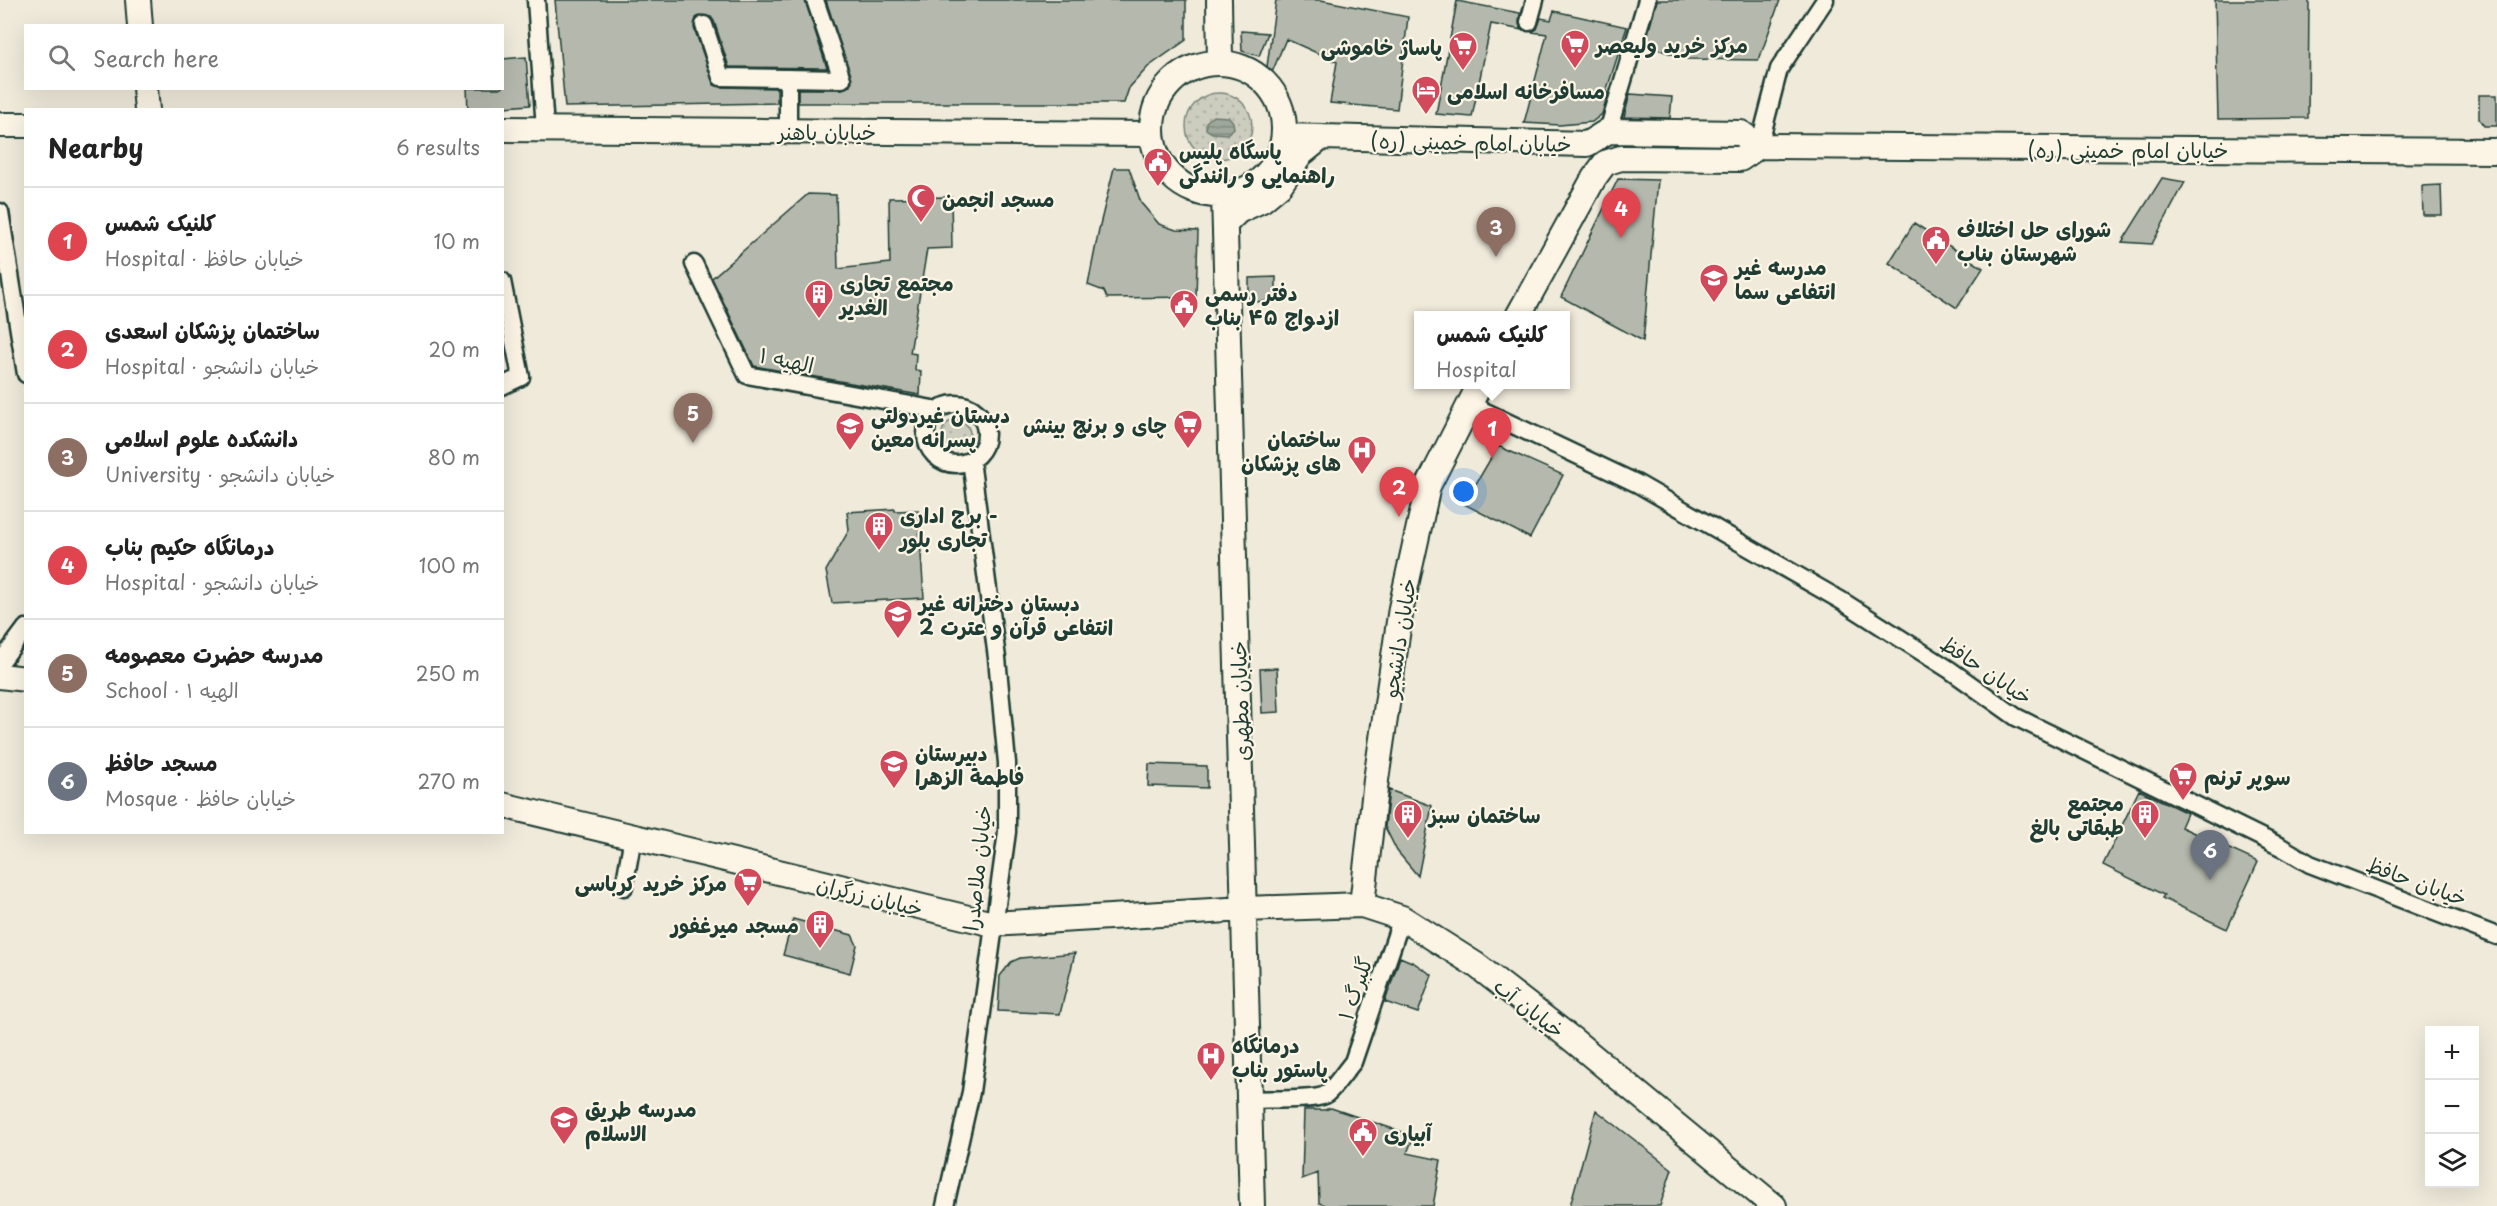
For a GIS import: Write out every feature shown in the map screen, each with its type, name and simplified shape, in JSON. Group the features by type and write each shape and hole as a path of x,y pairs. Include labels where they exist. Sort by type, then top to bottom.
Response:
{"main road":[{"path":"138,0 140,24"},
{"path":"1219,0 1220,62"},
{"path":"1220,62 1246,68 1267,84 1280,107 1284,136 1277,160 1266,175 1251,187 1224,195 1209,195 1195,191 1175,180 1157,156 1152,134 1155,108 1167,86 1187,70 1203,64 1220,62"},
{"path":"146,90 147,108"},
{"path":"0,125 24,125"},
{"name":"خیابان باهنر","path":"504,129 1152,134"},
{"name":"خیابان امام خمینی (ره)","path":"1284,136 1587,144 1608,131 1741,133 1759,146"},
{"path":"1225,224 1238,211 1262,200 1281,185 1301,154 1322,137"},
{"path":"1520,311 1594,178 1594,154 1592,148 1587,144"},
{"name":"خیابان امام خمینی (ره)","path":"1594,178 1605,163 1621,158 1740,159 1759,146 2497,151"},
{"name":"خیابان مطهری","path":"1224,195 1252,1206"},
{"name":"خیابان دانشجو","path":"1362,905 1376,780 1401,608 1428,486 1474,394"},
{"path":"0,676 24,679"},
{"name":"خیابان زرگران","path":"504,806 993,924 1245,909"},
{"name":"خیابان آب","path":"1245,909 1362,905 1402,918 1476,965 1564,1033 1704,1146 1774,1206"}],"street":[{"path":"536,0 545,129"},
{"path":"704,25 721,77 842,79 815,0"},
{"path":"1529,22 1535,0"},
{"path":"1608,131 1647,0"},
{"path":"1759,146 1779,69 1826,0"},
{"path":"788,78 788,131"},
{"path":"0,212 24,362"},
{"name":"الهیه ۱","path":"694,264 747,375 938,410"},
{"path":"504,302 521,377 504,385"},
{"name":"خیابان حافظ","path":"1474,394 1824,590 1950,670 2016,717 2281,847 2310,864 2497,936"},
{"path":"951,405 968,406 981,417 986,435 984,445 971,460 953,464 944,461 930,449 927,440 928,424 938,410 951,405"},
{"name":"خیابان ملاصدرا","path":"945,1206 971,1092 1007,832 1007,763 997,658 971,460"},
{"path":"0,663 24,631"},
{"path":"624,887 633,837"},
{"name":"گلبرگ ۱","path":"1249,1100 1313,1098 1325,1095 1346,1071 1353,1062 1402,918"}],"shaded area":[{"path":"1219,93 1231,96 1242,103 1249,114 1252,126 1249,138 1242,149 1231,156 1219,159 1207,156 1196,149 1189,138 1186,126 1189,114 1196,103 1207,96"},
{"path":"1213,116 1229,117 1234,128 1227,134 1212,133 1206,129 1206,122"},
{"path":"956,420 966,424 970,434 966,444 956,448 946,444 942,434 946,424"}],"building":[{"path":"555,0 805,0 827,68 729,67 714,21 711,17 701,15 696,18 694,28 714,85 777,88 777,103 565,107"},
{"path":"826,0 1186,0 1186,40 1148,67 1129,88 1124,103 798,103 798,89 842,89 850,86 852,81"},
{"path":"1276,0 1321,0 1408,17 1397,109 1330,103 1337,62 1286,39 1271,75 1266,74"},
{"path":"1657,0 1780,0 1759,60 1687,59 1645,45"},
{"path":"2215,0 2309,0 2308,118 2218,119"},
{"name":"پاساژ خاموشی","path":"1457,1 1520,13 1519,24 1522,30 1491,24 1472,117 1436,114"},
{"name":"مرکز خرید ولیعصر","path":"1554,11 1627,27 1606,92 1608,93 1602,114 1592,122 1560,125 1524,123 1547,34 1532,32 1537,29 1541,18 1551,20"},
{"path":"1241,31 1268,33 1259,56 1242,51"},
{"path":"526,57 530,105 468,108 467,90 504,90 504,59"},
{"path":"1630,94 1672,97 1670,118 1624,117"},
{"path":"2479,95 2497,95 2497,126 2484,126 2479,119"},
{"path":"1114,168 1129,168 1141,203 1159,224 1176,230 1198,231 1196,297 1107,298 1104,291 1088,285"},
{"path":"2162,178 2185,182 2152,244 2122,242"},
{"path":"1618,179 1658,180 1643,341 1561,297"},
{"path":"2441,185 2442,215 2423,215 2422,186"},
{"name":"مجتمع تجاری الغدیر","path":"808,194 836,195 838,269 890,263 889,198 951,197 952,248 927,249 910,353 916,354 915,370 921,371 920,395 754,366 712,278"},
{"name":"شورای حل اختلاف شهرستان بناب","path":"1914,223 1983,268 1957,308 1889,263"},
{"path":"1276,277 1276,301 1249,302 1249,278"},
{"path":"1498,446 1563,475 1530,538 1464,504"},
{"name":"برج اداری - تجاری بلور","path":"895,509 895,511 918,510 924,598 832,603 826,571 849,530 847,512"},
{"path":"1277,668 1279,712 1262,713 1260,669"},
{"path":"1149,764 1207,766 1207,788 1148,786"},
{"name":"ساختمان سبز","path":"1389,790 1432,806 1418,876 1397,851 1385,827"},
{"path":"2139,790 2187,813 2181,827 2258,862 2227,929 2162,898 2164,895 2103,865"},
{"name":"مسجد میرغفور","path":"793,919 852,935 857,945 850,973 783,955"},
{"path":"1075,953 1060,1014 998,1011 1000,976 1011,962 1020,958"},
{"path":"1400,957 1432,975 1418,1013 1385,1002"},
{"name":"آبیاری","path":"1331,1108 1414,1136 1407,1153 1441,1160 1433,1206 1328,1206 1319,1203 1318,1173 1302,1179 1304,1110"},
{"path":"1596,1110 1672,1169 1660,1206 1570,1206"}],"place":[{"name":"مرکز خرید ولیعصر","path":"1575,70"},
{"name":"پاساژ خاموشی","path":"1463,72"},
{"name":"مسافرخانه اسلامی","path":"1426,116"},
{"name":"پاسگاه پلیس راهنمایی و رانندگی","path":"1158,188"},
{"name":"مسجد انجمن","path":"921,224"},
{"name":"درمانگاه حکیم بناب","path":"1621,238"},
{"name":"دانشکده علوم اسلامی","path":"1496,257"},
{"name":"شورای حل اختلاف شهرستان بناب","path":"1936,266"},
{"name":"مدرسه غیر انتفاعی سما","path":"1714,304"},
{"name":"مجتمع تجاری الغدیر","path":"819,320"},
{"name":"دفتر رسمی ازدواج ۴۵ بناب","path":"1184,330"},
{"name":"مدرسه حضرت معصومه","path":"693,443"},
{"name":"چای و برنج بینش","path":"1188,450"},
{"name":"دبستان غیردولتی پسرانه معین","path":"850,452"},
{"name":"کلنیک شمس","path":"1492,458"},
{"name":"ساختمان های پزشکان","path":"1362,476"},
{"name":"ساختمان پزشکان اسعدی","path":"1399,517"},
{"name":"برج اداری - تجاری بلور","path":"879,552"},
{"name":"دبستان دخترانه غیر انتفاعی قرآن و عترت 2","path":"898,640"},
{"name":"دبیرستان فاطمة الزهرا","path":"894,790"},
{"name":"سوپر ترنم","path":"2183,802"},
{"name":"ساختمان سبز","path":"1408,840"},
{"name":"مجتمع طبقاتی بالغ","path":"2145,840"},
{"name":"مسجد حافظ","path":"2210,880"},
{"name":"مرکز خرید کرباسی","path":"748,908"},
{"name":"مسجد میرغفور","path":"820,950"},
{"name":"درمانگاه پاستور بناب","path":"1211,1082"},
{"name":"مدرسه طریق الاسلام","path":"564,1146"},
{"name":"آبیاری","path":"1363,1158"}]}
